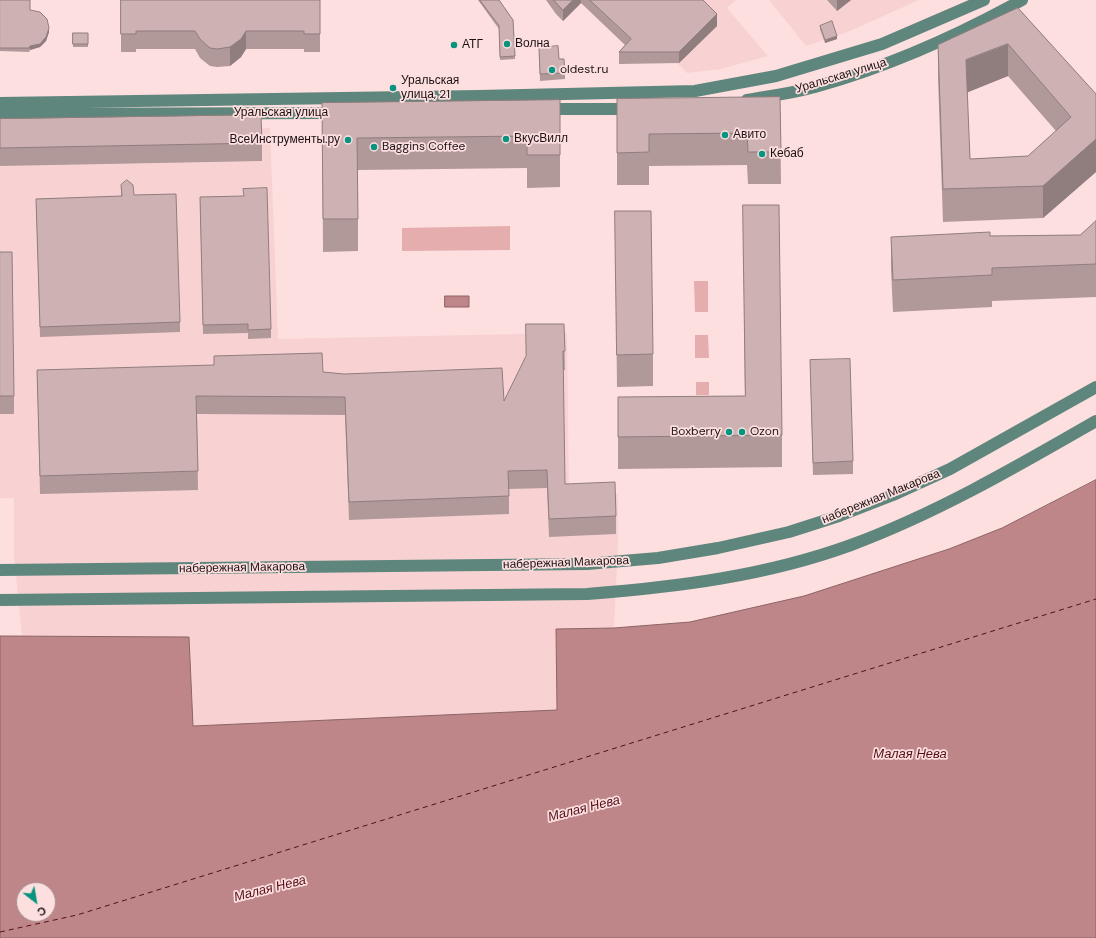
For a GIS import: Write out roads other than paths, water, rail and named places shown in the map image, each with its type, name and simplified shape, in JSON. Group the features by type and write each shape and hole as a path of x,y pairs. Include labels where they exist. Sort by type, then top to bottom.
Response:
{"main road":[{"name":"Уральская улица","path":"0,103 478,96 695,91 776,76 845,56 882,44 984,0"},
{"name":"Уральская улица","path":"736,101 815,87 881,65 990,18 1022,0"},
{"path":"528,110 649,109"},
{"name":"Уральская улица","path":"0,114 351,113"},
{"name":"набережная Макарова","path":"0,570 587,564 650,559 718,548 790,532 839,516 893,495 950,469 1096,387"},
{"path":"0,600 588,594 647,589 726,578 798,562 850,545 905,524 965,496 1096,421"}],"water":[{"path":"445,296 469,296 469,307 445,307"},
{"name":"Малая Нева","path":"1096,480 1096,938 0,938 0,636 189,637 193,726 557,710 556,629 614,628 690,622 804,596 949,549 1002,528"}],"place":[{"name":"Волна","path":"507,44"},
{"name":"АТГ","path":"454,45"},
{"name":"oldest.ru","path":"552,70"},
{"name":"Уральская улица, 21","path":"393,88"},
{"name":"Авито","path":"725,135"},
{"name":"ВкусВилл","path":"506,139"},
{"name":"ВсеИнструменты.ру","path":"348,140"},
{"name":"Baggins Coffee","path":"374,147"},
{"name":"Кебаб","path":"762,154"},
{"name":"Boxberry","path":"729,432"},
{"name":"Ozon","path":"742,432"}]}
